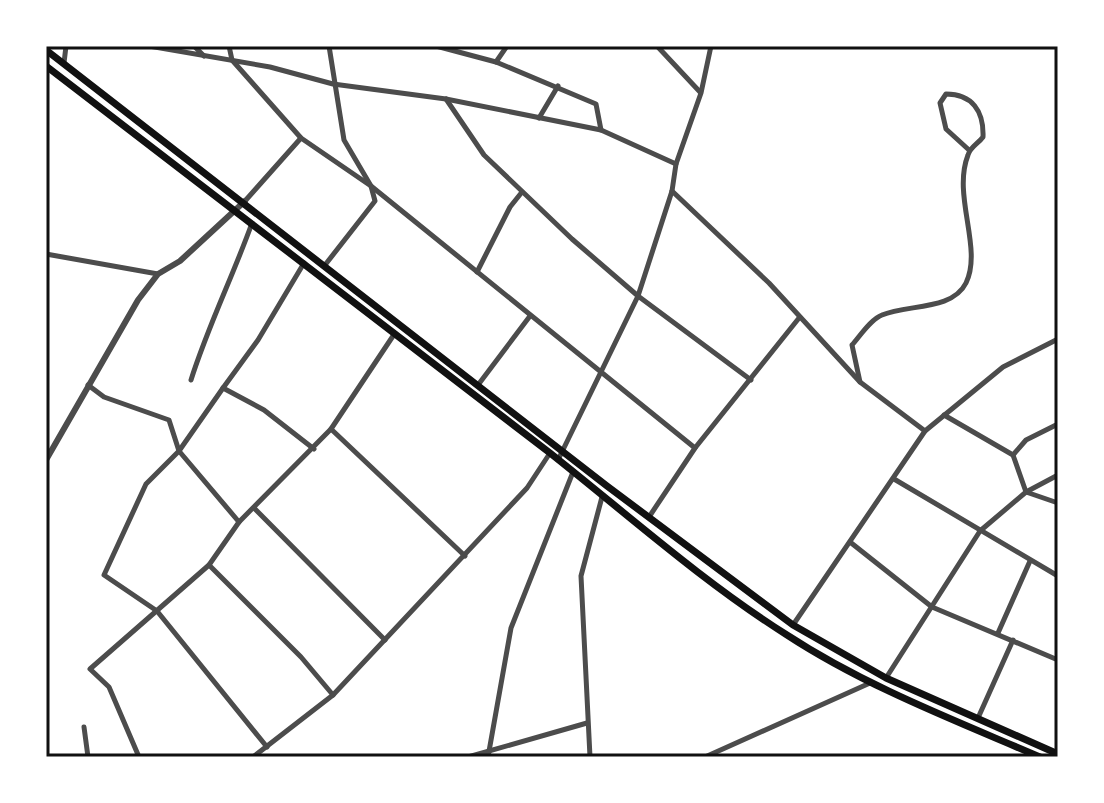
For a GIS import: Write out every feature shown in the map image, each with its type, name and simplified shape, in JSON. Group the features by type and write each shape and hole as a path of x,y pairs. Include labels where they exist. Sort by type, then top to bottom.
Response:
{"main road":[{"path":"46,50 245,201 648,518 793,625 886,678 1058,754"},
{"path":"46,66 238,211 550,453 602,497 786,635 870,683 1040,757"}],"street":[{"path":"64,64 66,46"},
{"path":"149,46 232,60 333,84 446,99 601,130 676,164"},
{"path":"194,46 204,57"},
{"path":"229,46 232,60 301,138 371,186 695,448"},
{"path":"325,265 375,201 371,186 344,140 329,46"},
{"path":"436,46 496,62 596,104 601,130"},
{"path":"496,62 507,46"},
{"path":"657,46 701,93"},
{"path":"558,460 603,375 638,296 672,191 676,164 701,93 711,46"},
{"path":"539,118 558,86"},
{"path":"860,382 852,345 879,315 932,304 956,295 966,283 971,262 962,182 969,150 983,137 984,120 976,105 963,94 946,94 940,103 946,129 969,150"},
{"path":"446,99 484,155 522,192 638,296 751,380"},
{"path":"46,460 138,300 158,274 180,261 238,211 301,138"},
{"path":"672,191 769,283 860,382 925,431"},
{"path":"477,272 510,207 522,192"},
{"path":"191,380 206,332 232,281 252,222"},
{"path":"46,254 158,274"},
{"path":"267,747 157,611 104,575 146,484 179,451 258,340 304,263"},
{"path":"478,385 530,316"},
{"path":"648,518 695,448 799,318"},
{"path":"139,757 109,687 90,669 209,565 239,522 331,429 395,333"},
{"path":"793,625 925,431 1003,367 1058,339"},
{"path":"88,385 104,397 169,420 179,451 239,522"},
{"path":"223,388 264,410 314,449"},
{"path":"944,415 1013,455 1026,492"},
{"path":"1013,455 1026,440 1058,424"},
{"path":"331,429 465,556"},
{"path":"253,757 333,695 527,488 550,453"},
{"path":"488,757 511,628 573,472"},
{"path":"886,678 980,531 1026,492 1058,475"},
{"path":"894,479 1058,576"},
{"path":"1026,492 1058,503"},
{"path":"590,757 581,576 602,497"},
{"path":"254,508 385,640"},
{"path":"850,542 932,607 1058,660"},
{"path":"998,633 1030,561"},
{"path":"209,565 301,657 333,695"},
{"path":"978,718 1013,640"},
{"path":"705,757 870,683"},
{"path":"468,757 492,747 587,723"},
{"path":"84,727 88,757"}]}
